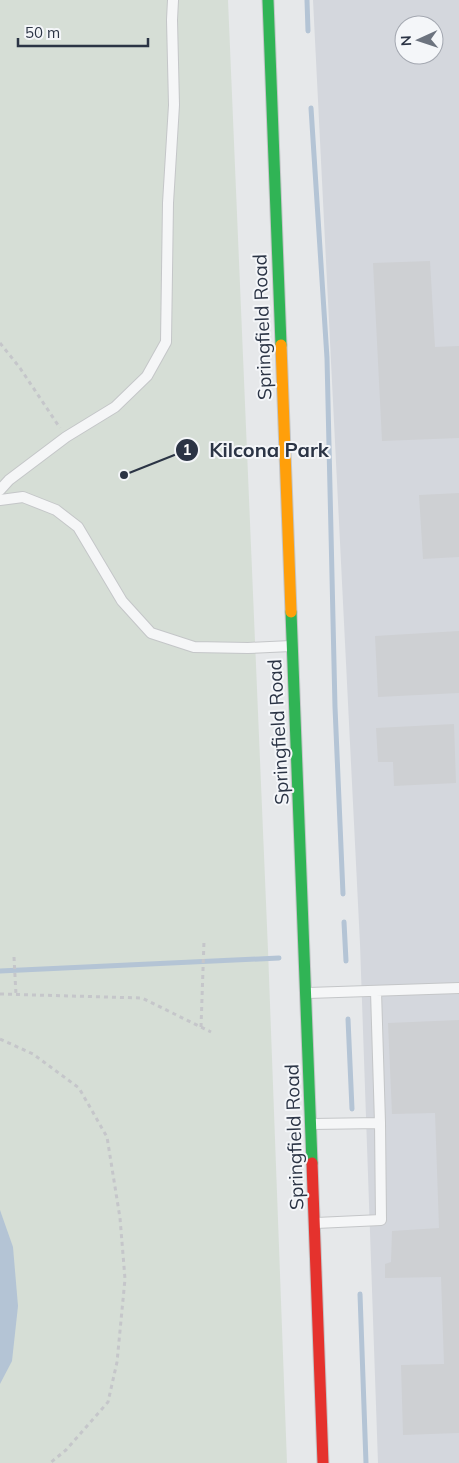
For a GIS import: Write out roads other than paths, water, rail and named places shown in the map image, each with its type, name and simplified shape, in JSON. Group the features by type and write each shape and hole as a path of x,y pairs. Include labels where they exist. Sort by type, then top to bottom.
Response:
{"street":[{"name":"Springfield Road","path":"268,0 323,1463"}],"lane":[{"path":"0,490 9,480 66,437 115,407 147,376 166,342 168,203 174,105 173,0"},
{"path":"0,500 23,497 56,510 78,527 122,601 151,633 194,647 248,648 291,646"},
{"path":"306,993 459,988"},
{"path":"314,1223 381,1220 376,991"},
{"path":"311,1124 380,1123"}],"water":[{"path":"0,1210 13,1247 18,1306 12,1361 0,1384"}],"waterway":[{"path":"307,0 308,31"},
{"path":"311,108 327,358 335,707 343,894"},
{"path":"344,922 346,961"},
{"path":"0,971 279,958"},
{"path":"348,1019 352,1109"},
{"path":"360,1294 366,1463"}],"place":[{"name":"Kilcona Park","path":"124,475"}]}
